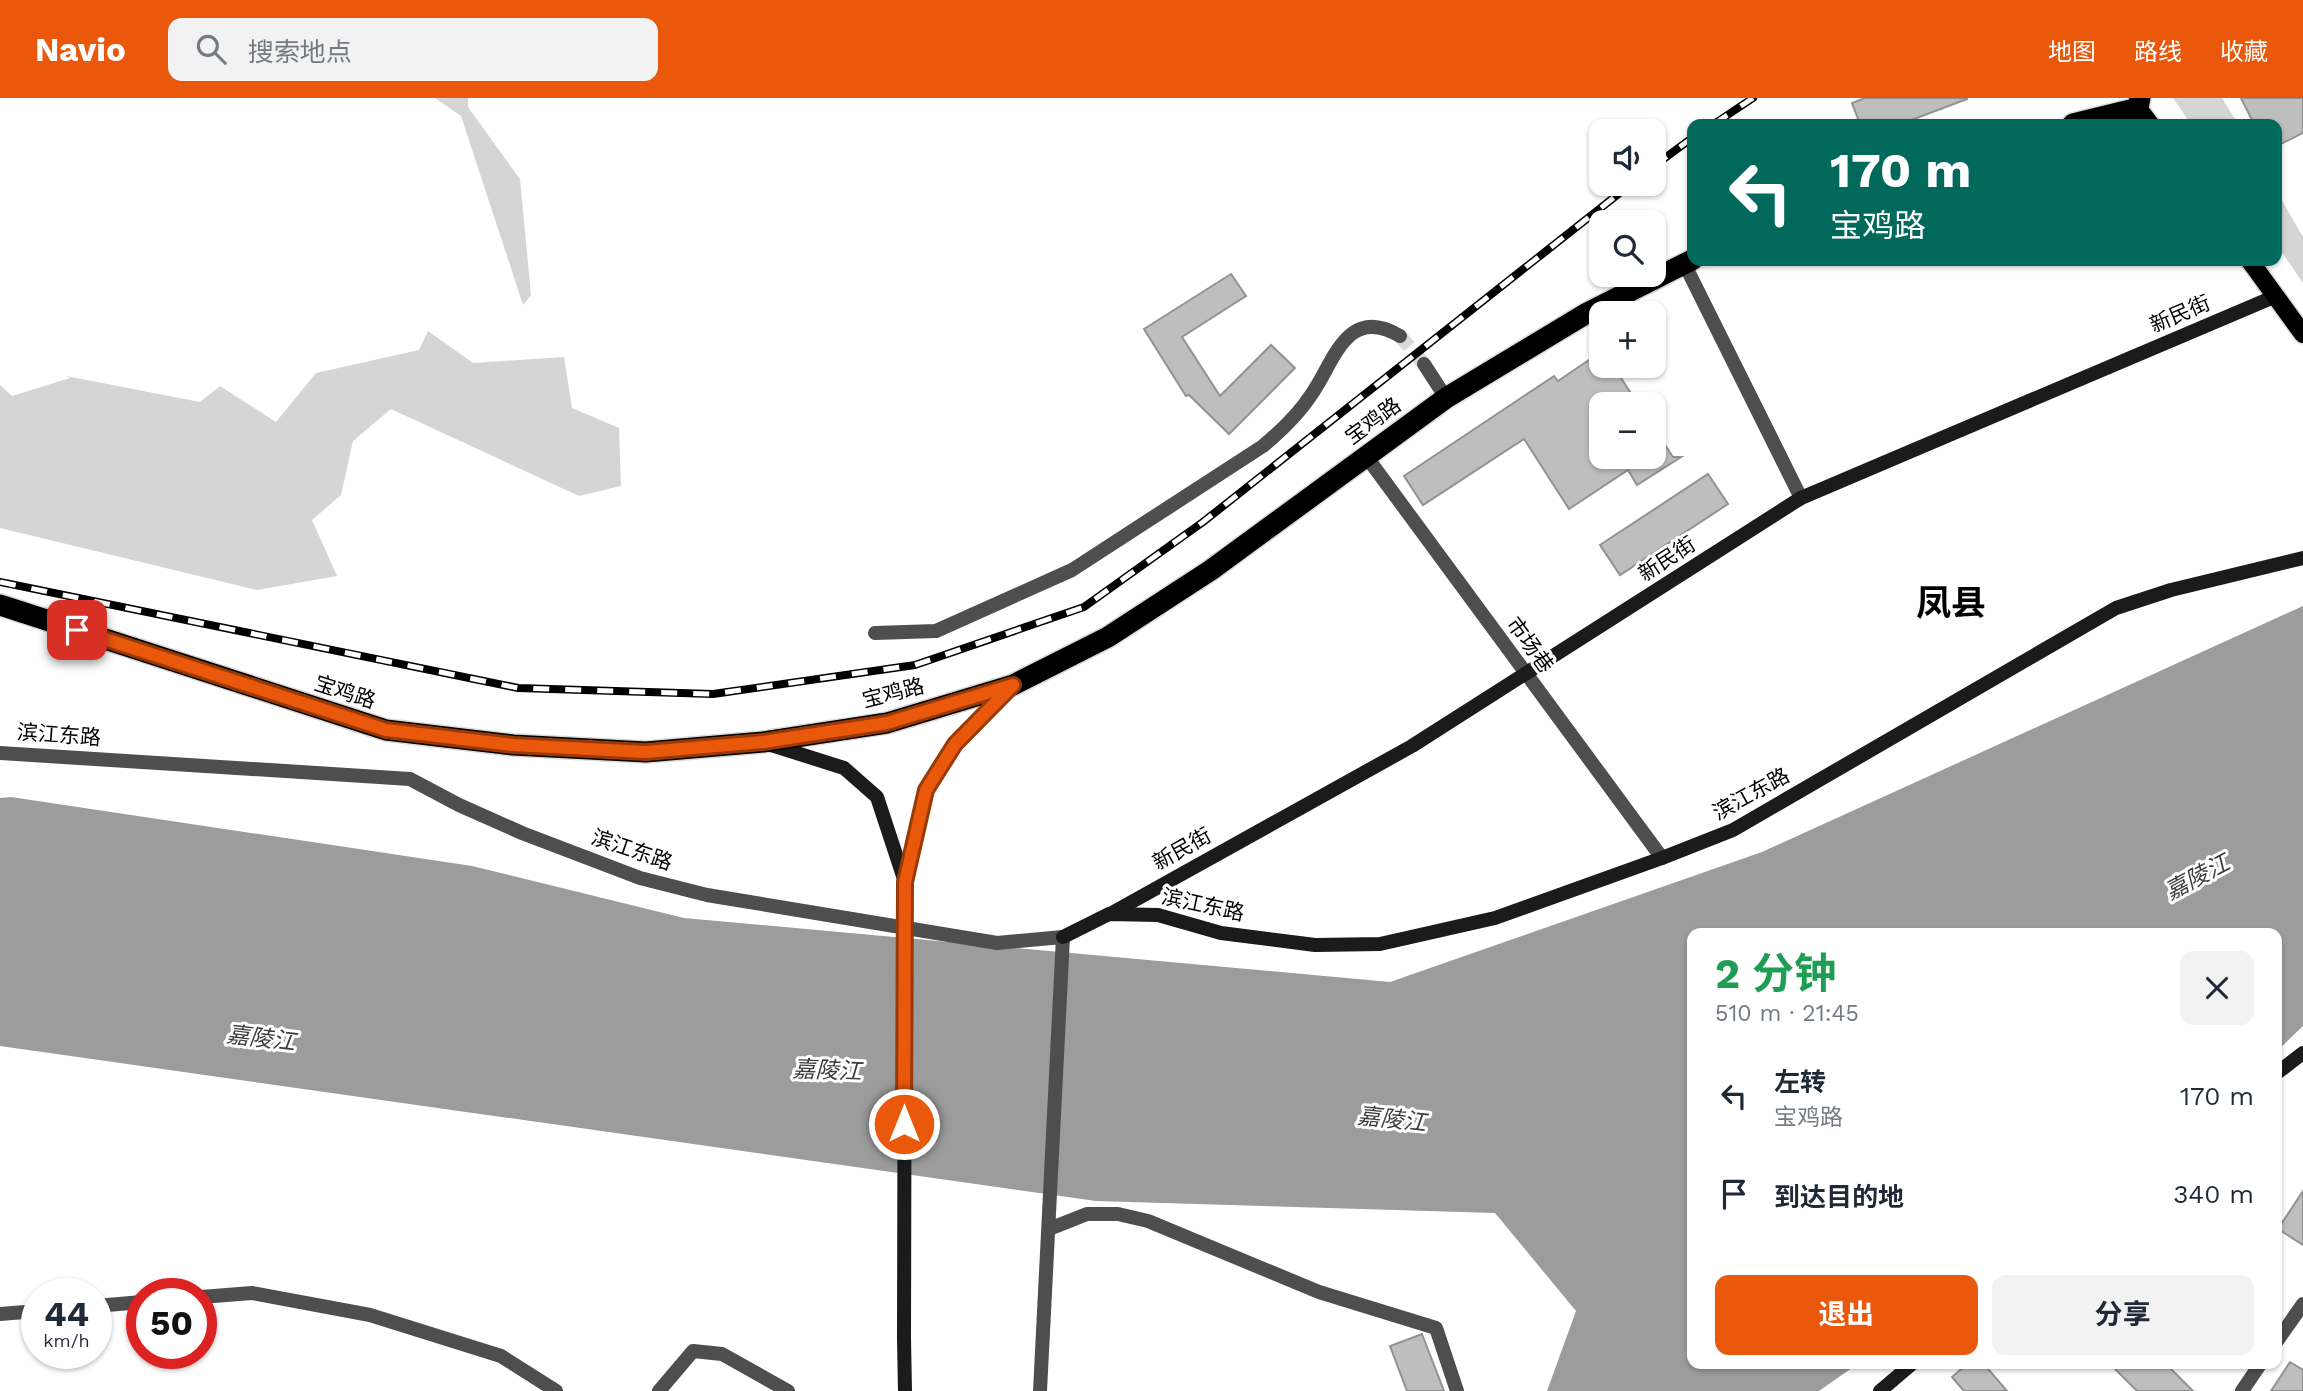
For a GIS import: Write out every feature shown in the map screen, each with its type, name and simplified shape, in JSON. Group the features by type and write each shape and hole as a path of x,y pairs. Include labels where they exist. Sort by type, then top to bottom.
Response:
{"highway":[{"path":"2098,119 2142,110"},
{"name":"宝鸡路","path":"0,605 386,730 513,745 646,752 763,742 887,723 1013,685 1108,638 1211,570 1446,398 1587,313 1687,262"}],"main road":[{"path":"2254,266 2303,334"}],"street":[{"path":"1690,266 1801,498"},
{"name":"新民街","path":"1109,914 1412,746 1801,498 2276,296"},
{"path":"875,633 936,631 1072,570 1263,446 1282,430 1313,393 1334,352 1348,336 1377,328 1400,336"},
{"path":"1424,364 1446,398"},
{"name":"市场巷","path":"1366,456 1662,858"},
{"name":"滨江东路","path":"0,753 410,779 459,805 522,833 640,878 707,895 997,943 1063,937 1109,914 1158,915 1222,933 1315,945 1380,944 1495,918 1733,830 2116,608 2171,590 2303,558"},
{"path":"905,1391 905,882 926,790 955,744 1013,685"},
{"path":"763,742 844,768 877,797 905,882"},
{"path":"1040,1391 1063,937"},
{"path":"2282,1069 2303,1052"},
{"path":"1049,1229 1087,1213 1118,1214 1148,1221 1319,1292 1436,1328 1457,1391"},
{"path":"217,1296 252,1293 370,1315 501,1356 556,1391"},
{"path":"2282,1334 2303,1304"},
{"path":"0,1314 21,1312"},
{"path":"659,1391 694,1351 722,1354 788,1391"},
{"path":"1880,1391 1906,1369"},
{"path":"2242,1391 2257,1369"}],"shaded area":[{"path":"435,98 468,98 468,107 520,179 531,295 523,305 461,116"},
{"path":"2173,98 2222,98 2235,119 2188,119"},
{"path":"2282,201 2303,237 2303,283 2282,252"},
{"path":"428,331 473,363 564,357 572,408 619,428 621,486 579,496 391,409 353,441 341,495 312,520 337,576 257,590 0,528 0,385 12,396 70,378 66,376 200,402 220,386 276,422 316,373 419,350"}],"water":[{"name":"嘉陵江","path":"2303,606 2303,1026 2282,1046 2282,928 1687,928 1687,1369 1850,1369 1819,1391 1547,1391 1576,1311 1495,1213 1096,1201 0,1046 0,798 11,797 472,866 684,918 1390,982 1762,852"}],"building":[{"path":"1865,98 1967,98 1914,119 1858,119 1852,103"},
{"path":"2241,98 2303,98 2303,133 2282,144 2282,119 2252,119"},
{"path":"1231,274 1246,296 1182,337 1220,396 1271,345 1295,368 1229,434 1189,395 1186,396 1144,329"},
{"path":"1589,360 1589,378 1621,378 1630,392 1589,392 1589,469 1662,469 1637,485 1628,470 1569,509 1524,439 1423,505 1404,476 1554,376 1558,381"},
{"path":"1666,446 1673,457 1681,457 1666,467"},
{"path":"1708,474 1728,504 1620,575 1600,545"},
{"path":"2303,1191 2303,1245 2282,1232 2282,1223"},
{"path":"1422,1334 1444,1391 1407,1391 1390,1346"},
{"path":"2290,1362 2303,1370 2303,1391 2271,1391"},
{"path":"1961,1369 1988,1369 2007,1391 1964,1391 1952,1377"},
{"path":"2115,1369 2171,1369 2193,1391 2137,1391"}],"tunnel":[{"path":"1400,336 1424,364"}],"railway":[{"path":"1722,119 1753,98"},
{"path":"1666,157 1687,142"},
{"path":"0,582 518,688 713,694 915,665 1084,607 1203,522 1616,196"}],"district":[{"name":"凤县","path":"1951,603"}],"route":[{"path":"77,630 386,730 513,745 646,752 763,742 887,723 1013,685 955,744 926,790 905,882 904,1124"}]}
